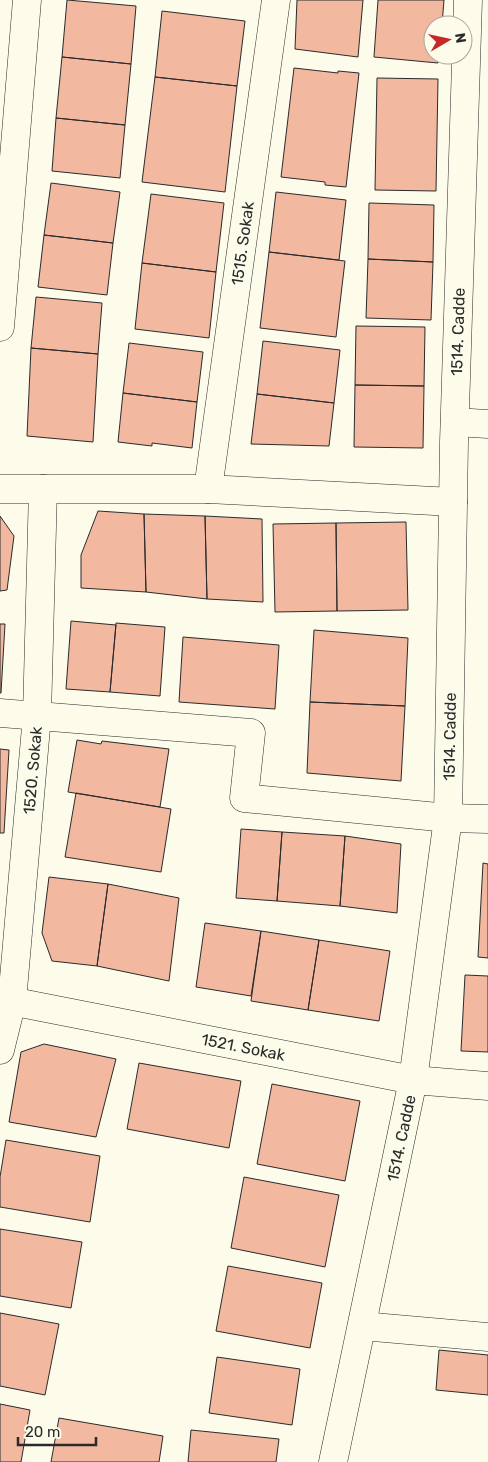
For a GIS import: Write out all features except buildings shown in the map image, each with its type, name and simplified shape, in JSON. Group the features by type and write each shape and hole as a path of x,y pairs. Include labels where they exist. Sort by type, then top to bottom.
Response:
{"street":[{"path":"0,328 27,0"},
{"name":"1515. Sokak","path":"208,489 276,0"},
{"name":"1514. Cadde","path":"333,1462 413,1080 448,818 453,502 468,0"},
{"path":"455,422 488,424"},
{"path":"0,488 208,489 453,502"},
{"name":"1520. Sokak","path":"0,1050 38,716 43,489"},
{"path":"0,713 251,734 244,798 448,818 488,819"},
{"name":"1521. Sokak","path":"6,1000 413,1080 488,1086"},
{"path":"362,1326 488,1337"}]}
